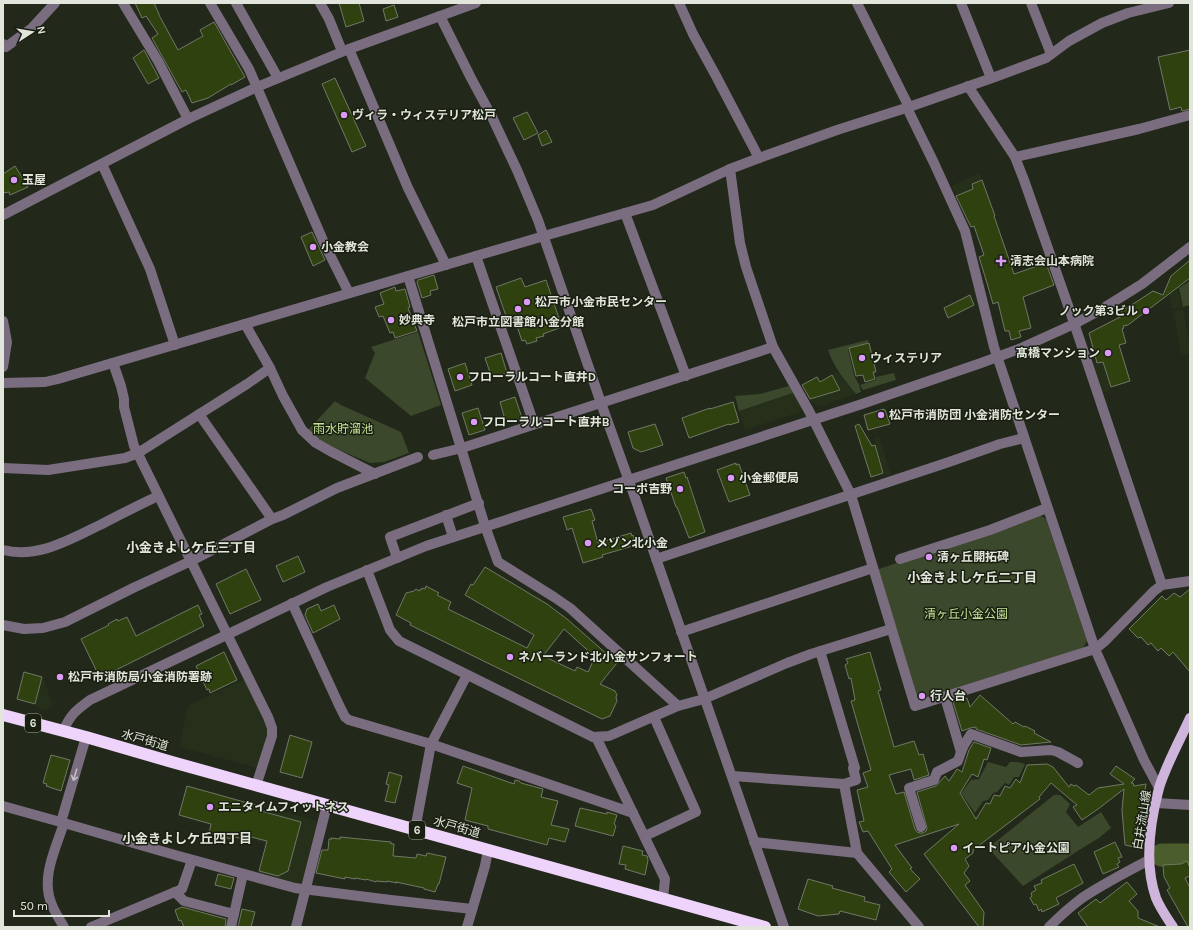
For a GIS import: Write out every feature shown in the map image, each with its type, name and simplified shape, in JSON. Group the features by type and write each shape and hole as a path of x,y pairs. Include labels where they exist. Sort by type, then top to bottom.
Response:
{"highway":[{"name":"水戸街道","path":"3,715 765,927"}],"main road":[{"name":"白井流山線","path":"1173,927 1157,899 1150,874 1149,860 1151,829 1160,788 1190,718"}],"street":[{"path":"3,44 6,48 32,28 55,3"},
{"path":"123,3 158,61 188,119"},
{"path":"210,3 249,69 325,245 348,293"},
{"path":"236,3 278,78"},
{"path":"320,3 346,50 406,182 446,264"},
{"path":"3,215 188,119 257,87 346,50 476,3"},
{"path":"679,3 693,34 759,158"},
{"path":"857,3 908,107 965,231 994,347 1095,649 1144,760 1160,788"},
{"path":"961,3 991,78"},
{"path":"1032,3 1052,54"},
{"path":"3,383 45,382 446,264 653,205 730,169 759,158 1046,58 1069,41 1102,23 1169,3"},
{"path":"440,16 492,117 517,170 538,220 784,927"},
{"path":"968,86 1014,156 1074,324 1162,585"},
{"path":"1014,156 1139,129 1190,116"},
{"path":"102,164 150,269 175,344"},
{"path":"730,169 740,243 746,267 773,347 813,419 851,495 915,706 1095,649 1162,585 1190,581"},
{"path":"625,213 686,376"},
{"path":"63,731 75,711 90,700 327,587 426,546 998,357 1046,337 1102,309 1142,284 1190,247"},
{"path":"476,256 534,424"},
{"path":"408,276 485,526 498,562 570,608 678,706"},
{"path":"3,321 8,342 3,367"},
{"path":"245,324 302,430 320,446 375,474"},
{"path":"433,455 462,448 773,347"},
{"path":"113,363 121,386 124,399 124,408 134,446 272,728 271,742 256,786"},
{"path":"3,468 48,470 125,458 138,453 270,368"},
{"path":"199,414 272,519"},
{"path":"656,559 851,495 981,450 1024,438"},
{"path":"3,625 24,629 54,626 65,622 337,488 418,456"},
{"path":"3,550 22,552 37,551 52,547 158,496"},
{"path":"398,558 390,537 479,503"},
{"path":"900,559 990,530 1048,508"},
{"path":"446,515 453,537"},
{"path":"681,632 873,568"},
{"path":"367,570 390,630 399,642 593,737 609,736 678,706 704,699 787,663 891,629"},
{"path":"292,603 345,717 348,720 431,744 633,813"},
{"path":"732,776 844,784 856,780 853,768 855,768 820,651"},
{"path":"415,830 431,744 467,675"},
{"path":"944,697 961,752"},
{"path":"645,836 696,812 654,717"},
{"path":"921,826 909,788 934,780 937,772 958,760 964,745 971,734 1021,752 1051,750 1058,752 1078,763"},
{"path":"64,927 51,904 48,881 49,870 86,737"},
{"path":"596,737 665,879 663,899"},
{"path":"844,784 857,853 919,927"},
{"path":"1156,803 1190,805"},
{"path":"296,927 327,805"},
{"path":"3,806 192,860 305,890 472,909"},
{"path":"754,842 857,853"},
{"path":"467,927 485,866 488,850"},
{"path":"91,927 182,889 192,860"},
{"path":"1049,927 1066,910 1082,898 1149,860"},
{"path":"231,927 243,874"},
{"path":"175,892 184,901 234,914"}],"shaded area":[{"path":"980,173 982,179 970,184 972,189 956,195 951,186"},
{"path":"1178,289 1182,307 1172,309 1169,295"},
{"path":"1183,309 1190,345 1190,353 1181,354 1173,311"},
{"path":"1096,361 1097,364 1103,362 1111,390 1101,393 1092,362"},
{"path":"837,372 855,394 819,407 810,400 841,390 832,375"},
{"path":"793,393 802,407 800,412 745,430 739,411"},
{"path":"879,436 891,475 885,476 874,438"},
{"path":"245,679 265,720 267,728 268,738 257,768 179,747 188,705"},
{"path":"44,680 53,706 46,710 35,706 42,681"},
{"path":"275,809 318,821 303,880 297,885 258,874 266,844 256,841 264,812 273,815"}],"green space":[{"path":"1190,281 1190,305 1183,307 1179,288"},
{"path":"418,332 441,405 411,416 365,378 375,353 371,347"},
{"path":"868,340 868,343 848,349 854,375 861,392 856,394 847,384 833,362 828,350"},
{"path":"894,373 896,380 863,390 860,385 876,380 876,377"},
{"path":"789,386 793,393 739,411 735,396 760,394"},
{"name":"雨水貯溜池","path":"335,401 401,432 409,453 384,462 370,463 328,445 317,438 308,430"},
{"name":"清ヶ丘小金公園","path":"1039,515 1046,519 1087,641 1083,648 919,702 878,570"},
{"path":"988,762 1006,767 1010,762 1025,764 1019,777 1014,777 1009,785 1005,783 997,792 993,793 988,800 983,801 975,813 961,793 971,780 979,779"},
{"path":"1054,795 1060,795 1070,804 1066,812 1078,827 1101,812 1111,828 1099,838 1023,886 988,848"}],"building":[{"path":"135,3 154,3 178,50 203,36 200,30 214,22 245,77 208,98 192,103 186,90 182,92 152,38 158,34 146,16 142,18"},
{"path":"339,3 359,3 364,21 346,27"},
{"path":"394,5 398,17 386,21 383,9"},
{"path":"144,50 159,78 148,84 133,58"},
{"path":"1190,50 1190,109 1182,111 1181,107 1170,110 1158,57"},
{"name":"ヴィラ・ウィステリア松戸","path":"335,78 366,146 352,152 322,84"},
{"path":"527,112 538,133 524,140 513,118"},
{"path":"546,130 552,142 542,146 538,135"},
{"name":"玉屋","path":"15,166 28,187 10,195 9,192 3,193 3,174"},
{"path":"982,180 1014,274 1046,263 1054,285 1023,297 1031,328 1019,331 1021,337 1011,340 1009,331 1005,331 998,302 993,304 979,257 984,255 974,226 971,227 956,196 973,189 972,184"},
{"name":"小金教会","path":"312,232 325,260 313,266 301,237"},
{"name":"髙橋マンション","path":"1190,260 1190,278 1128,325 1123,326 1124,328 1122,329 1126,343 1119,345 1130,381 1111,387 1103,362 1097,363 1089,333 1122,316 1121,311 1153,291 1163,295 1171,276"},
{"path":"434,275 438,289 430,291 431,295 422,298 417,282 418,280"},
{"name":"松戸市小金市民センター","path":"521,278 525,287 546,280 562,327 543,334 544,336 536,338 537,341 527,344 525,340 522,341 514,317 507,319 496,287"},
{"path":"395,287 396,291 405,289 410,307 408,308 417,331 395,338 393,332 390,333 383,316 379,317 375,307 384,304 380,293"},
{"path":"970,295 974,305 948,318 944,308"},
{"name":"ウィステリア","path":"869,343 876,372 873,372 875,379 865,382 863,375 856,376 849,348"},
{"path":"501,353 507,373 492,378 485,358"},
{"name":"フローラルコート直井D","path":"465,363 472,385 455,391 448,369"},
{"path":"832,375 840,390 810,399 802,385 817,377 820,382"},
{"path":"515,397 522,418 506,423 500,402"},
{"path":"733,402 739,422 689,438 682,418"},
{"name":"フローラルコート直井B","path":"478,408 485,430 469,435 462,413"},
{"path":"884,409 890,424 868,430 864,415"},
{"path":"655,424 663,445 641,452 633,448 628,432"},
{"path":"859,424 872,446 875,445 883,473 871,477 855,426"},
{"path":"736,463 736,465 739,464 750,495 729,502 717,470"},
{"path":"684,472 705,532 689,538 666,478"},
{"name":"メゾン北小金","path":"591,509 595,520 592,521 598,543 631,533 636,545 602,555 603,557 583,563 572,528 567,530 563,517"},
{"path":"298,556 305,572 283,582 276,566"},
{"name":"ネバーランド北小金サンフォート","path":"485,567 547,604 567,619 617,663 600,684 615,691 617,695 617,701 610,716 602,719 410,625 411,623 396,615 406,593 416,589 419,591 422,588 425,589 426,586 439,593 437,595 451,602 448,609 527,648 534,635 465,595 471,584 473,585","holes":["564,629 595,657 588,672 577,667 575,671 543,656"]},
{"path":"246,569 261,600 230,614 216,584"},
{"path":"1190,589 1190,672 1173,652 1169,656 1161,648 1158,651 1151,643 1148,645 1141,637 1138,638 1129,629 1162,596 1166,600 1174,593 1180,597"},
{"path":"318,604 321,611 334,605 340,619 313,633 305,615 307,609"},
{"path":"198,605 202,614 199,615 204,626 100,678 81,639 109,625 108,624 117,619 118,621 127,617 136,636"},
{"path":"224,652 237,680 210,693 209,689 207,690 196,666"},
{"path":"870,652 881,690 878,691 894,747 914,741 919,755 923,754 929,775 914,780 911,769 889,775 896,794 904,792 917,832 923,833 927,828 917,792 936,786 945,776 949,781 957,769 962,772 969,750 974,742 991,748 987,760 984,759 978,777 972,774 960,793 976,819 986,803 990,804 994,795 1000,796 1005,786 1010,788 1016,779 1020,783 1027,765 1047,764 1053,767 1069,787 1071,784 1074,786 1076,785 1089,795 1098,788 1124,784 1110,774 1116,766 1135,779 1131,783 1133,783 1134,786 1146,784 1134,847 1125,845 1122,810 1124,789 1082,820 1073,807 1077,805 1051,783 1039,797 1040,799 973,850 973,853 965,859 969,866 964,873 970,881 965,885 984,912 983,927 979,927 924,854 959,824 895,845 912,868 910,869 920,879 906,892 889,872 892,869 868,831 863,832 859,822 864,821 857,790 868,787 863,773 871,770 851,701 855,700 851,678 849,679 845,665 848,663 846,659"},
{"path":"24,672 42,677 35,704 17,699"},
{"path":"980,695 1013,724 1015,722 1024,727 1025,726 1035,731 1034,733 1051,742 1021,745 976,729 976,727 962,731 953,702 967,698 970,707"},
{"path":"290,735 312,742 302,778 280,772"},
{"path":"51,755 70,760 61,791 46,786 47,784 43,783"},
{"path":"463,766 514,784 515,780 543,789 541,797 558,801 551,825 569,829 565,842 549,838 547,845 488,829 488,826 465,820 472,788 457,783"},
{"path":"389,772 402,776 395,803 385,801 389,785 386,784"},
{"path":"187,786 262,807 261,811 301,822 288,871 278,876 259,871 267,841 247,836 246,840 231,836 231,839 209,833 211,824 179,815"},
{"path":"580,808 617,815 614,824 616,826 613,836 575,826"},
{"path":"340,837 391,842 391,844 394,844 393,856 416,858 417,854 426,856 427,853 446,857 439,884 435,892 396,882 397,883 387,881 376,882 366,879 345,877 345,879 316,873 322,850 328,850 329,839 340,839"},
{"path":"1115,842 1122,857 1118,858 1120,862 1117,864 1119,867 1103,874 1094,852"},
{"path":"623,846 643,851 642,855 647,856 648,860 645,875 625,869 626,865 619,864"},
{"path":"1187,861 1190,868 1190,876 1185,878 1190,888 1190,927 1188,927 1167,890 1170,888 1164,877 1163,865 1181,864"},
{"path":"1074,864 1083,883 1056,898 1059,904 1042,912 1041,909 1039,911 1036,904 1034,905 1030,898 1032,896 1031,893 1036,890 1034,886 1042,883 1041,880"},
{"path":"218,874 234,878 231,889 215,885"},
{"path":"808,879 833,886 832,888 865,897 864,901 880,905 876,920 840,911 839,914 818,916 798,909"},
{"path":"1127,882 1137,894 1129,901 1138,911 1138,918 1160,927 1088,927 1078,913 1096,899 1100,903"},
{"path":"182,907 226,919 225,927 184,927 181,920 179,921 175,910"},
{"path":"242,909 255,912 251,927 238,927"}],"waterway":[{"path":"1162,855 1190,855"}],"place":[{"name":"ヴィラ・ウィステリア松戸","path":"344,115"},
{"name":"玉屋","path":"14,180"},
{"name":"小金教会","path":"313,247"},
{"name":"清志会山本病院","path":"1001,261"},
{"name":"松戸市小金市民センター","path":"527,302"},
{"name":"松戸市立図書館小金分館","path":"518,309"},
{"name":"ノック第3ビル","path":"1146,311"},
{"name":"妙典寺","path":"391,320"},
{"name":"髙橋マンション","path":"1108,353"},
{"name":"ウィステリア","path":"862,358"},
{"name":"フローラルコート直井D","path":"460,377"},
{"name":"松戸市消防団 小金消防センター","path":"881,415"},
{"name":"フローラルコート直井B","path":"474,422"},
{"name":"小金郵便局","path":"731,478"},
{"name":"コーポ吉野","path":"680,489"},
{"name":"メゾン北小金","path":"588,543"},
{"name":"清ヶ丘開拓碑","path":"929,557"},
{"name":"ネバーランド北小金サンフォート","path":"510,657"},
{"name":"松戸市消防局小金消防署跡","path":"60,677"},
{"name":"行人台","path":"922,696"},
{"name":"エニタイムフィットネス","path":"210,807"},
{"name":"イートピア小金公園","path":"954,848"}],"district":[{"name":"小金きよしケ丘三丁目","path":"191,547"},
{"name":"小金きよしケ丘二丁目","path":"972,577"},
{"name":"小金きよしケ丘四丁目","path":"187,838"}]}
